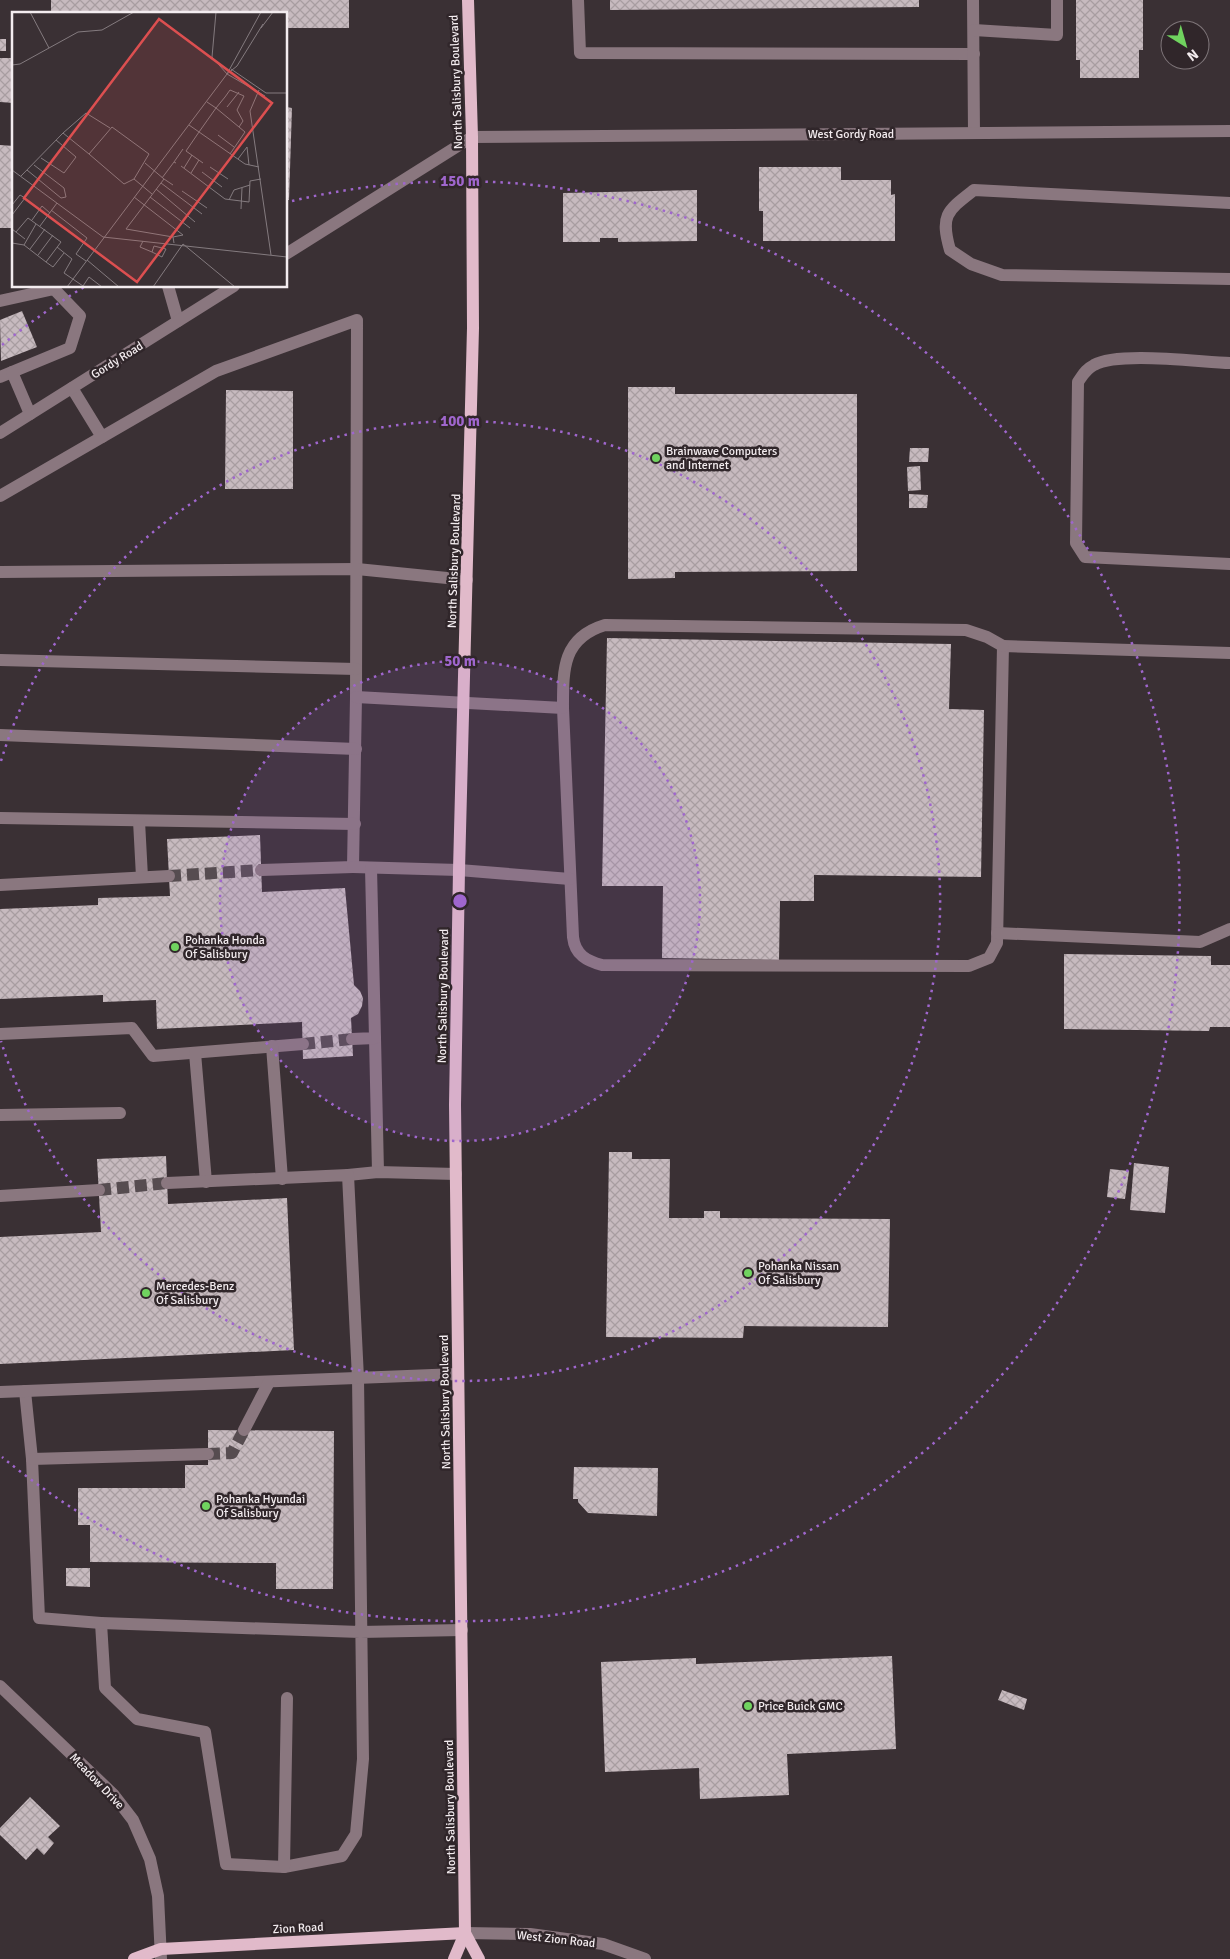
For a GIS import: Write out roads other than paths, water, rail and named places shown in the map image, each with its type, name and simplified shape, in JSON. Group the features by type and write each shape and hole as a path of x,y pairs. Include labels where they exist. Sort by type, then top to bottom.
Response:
{"main road":[{"name":"North Salisbury Boulevard","path":"454,1959 465,1933 456,1174 459,870 473,328 472,137 468,0"},
{"name":"North Salisbury Boulevard","path":"465,1933 479,1959"},
{"name":"Zion Road","path":"134,1959 161,1954 465,1933"}],"street":[{"path":"578,0 580,53 974,54"},
{"path":"973,0 974,133"},
{"path":"974,30 1057,35 1058,0"},
{"name":"West Gordy Road","path":"472,137 1230,131"},
{"path":"288,253 472,137"},
{"path":"1230,203 974,190 951,208 944,228 950,250 971,264 1002,275 1230,279"},
{"path":"0,301 56,288"},
{"path":"0,376 70,348 80,316 61,288"},
{"path":"169,288 178,321"},
{"name":"Gordy Road","path":"0,433 231,288"},
{"path":"0,496 216,371 358,320 356,749 353,867"},
{"path":"1230,363 1120,358 1096,364 1086,370 1078,382 1076,543 1085,557 1230,564"},
{"path":"12,372 30,414"},
{"path":"72,388 102,437"},
{"path":"0,572 356,569 467,580"},
{"path":"1003,646 997,943 989,958 969,966 602,965 586,960 574,946 563,708 563,669 570,651 585,635 605,625 966,630 987,637 1003,646 1230,653"},
{"path":"0,660 356,669"},
{"path":"356,697 563,708"},
{"path":"0,735 356,749"},
{"path":"0,818 355,824"},
{"path":"139,821 142,877"},
{"path":"261,870 353,867 459,870 570,879"},
{"path":"371,868 378,1172"},
{"path":"0,885 169,876"},
{"path":"997,933 1200,942 1230,929"},
{"path":"0,1034 132,1028 153,1056 303,1044"},
{"path":"352,1039 375,1038"},
{"path":"272,1046 282,1179"},
{"path":"195,1053 206,1182"},
{"path":"0,1115 120,1113"},
{"path":"167,1183 282,1179 378,1172 456,1174"},
{"path":"100,1624 105,1688 137,1719 205,1732 226,1864 284,1868 342,1856 356,1834 362,1758 358,1378 348,1175"},
{"path":"0,1196 99,1190"},
{"path":"0,1392 458,1374"},
{"path":"244,1430 269,1382"},
{"path":"25,1391 32,1459 39,1618 100,1624 360,1632 462,1630"},
{"path":"32,1459 208,1454"},
{"name":"Meadow Drive","path":"0,1686 113,1794 133,1820 150,1859 158,1896 161,1954"},
{"path":"284,1868 287,1698"},
{"name":"West Zion Road","path":"465,1933 530,1934 603,1944 645,1959"}],"tunnel":[{"path":"169,876 261,870"},
{"path":"303,1044 352,1039"},
{"path":"99,1190 167,1183"},
{"path":"208,1454 232,1453 244,1430"}],"place":[{"name":"Brainwave Computers and Internet","path":"656,458"},
{"name":"Pohanka Honda Of Salisbury","path":"175,947"},
{"name":"Pohanka Nissan Of Salisbury","path":"748,1273"},
{"name":"Mercedes-Benz Of Salisbury","path":"146,1293"},
{"name":"Pohanka Hyundai Of Salisbury","path":"206,1506"},
{"name":"Price Buick GMC","path":"748,1706"}]}
